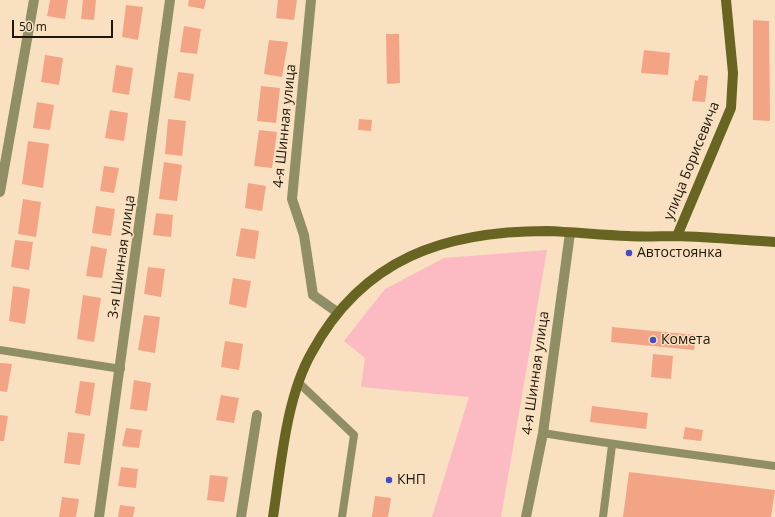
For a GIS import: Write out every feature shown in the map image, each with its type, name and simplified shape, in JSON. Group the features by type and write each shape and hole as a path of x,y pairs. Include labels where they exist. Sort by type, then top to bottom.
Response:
{"street":[{"path":"0,192 34,0"},
{"name":"3-я Шинная улица","path":"99,517 121,369 170,0"},
{"name":"4-я Шинная улица","path":"312,0 292,199 304,235 313,295 337,312"},
{"name":"улица Борисевича","path":"677,236 731,108 733,73 726,0"},
{"path":"273,517 286,434 298,383 311,352 337,312 376,275 398,261 427,248 462,239 488,234 546,231 630,236 677,236 775,242"},
{"name":"4-я Шинная улица","path":"526,517 543,433 570,233"},
{"path":"241,517 257,415"}],"lane":[{"path":"0,350 121,369"},
{"path":"298,383 354,435 342,517"},
{"path":"543,433 612,445 680,452 775,466"},
{"path":"603,517 612,445"}],"shaded area":[{"path":"547,250 501,517 432,517 469,397 361,387 365,358 344,341 385,289 444,258"}],"building":[{"path":"50,0 68,0 65,19 47,16"},
{"path":"83,0 96,0 94,20 81,19"},
{"path":"189,0 206,0 204,9 188,6"},
{"path":"278,0 297,0 294,20 276,18"},
{"path":"126,5 143,7 138,40 122,37"},
{"path":"753,20 769,21 770,121 753,120"},
{"path":"184,26 201,29 197,54 180,52"},
{"path":"386,34 399,34 400,83 387,84"},
{"path":"269,40 288,42 282,77 264,74"},
{"path":"644,50 670,53 668,75 641,73"},
{"path":"45,55 63,58 59,85 41,82"},
{"path":"116,65 133,68 129,95 112,92"},
{"path":"178,72 194,74 190,101 174,98"},
{"path":"699,75 708,76 705,102 692,101 695,80 698,81"},
{"path":"261,86 280,88 276,123 257,121"},
{"path":"37,102 54,105 50,130 33,128"},
{"path":"110,110 128,113 124,141 105,138"},
{"path":"168,119 186,121 182,156 165,154"},
{"path":"359,119 372,120 371,131 358,130"},
{"path":"259,130 277,132 272,168 254,166"},
{"path":"28,141 49,144 43,188 22,184"},
{"path":"164,162 182,165 177,201 159,199"},
{"path":"104,166 119,168 114,193 100,191"},
{"path":"248,183 266,186 262,211 245,208"},
{"path":"23,199 41,202 36,237 18,234"},
{"path":"96,206 115,209 111,236 92,233"},
{"path":"156,213 173,215 171,237 153,235"},
{"path":"241,228 259,231 255,259 236,256"},
{"path":"15,240 33,242 29,270 11,267"},
{"path":"91,246 107,249 102,278 86,276"},
{"path":"148,267 165,269 161,297 144,294"},
{"path":"233,278 251,281 246,308 229,304"},
{"path":"13,286 30,289 25,324 9,321"},
{"path":"83,295 101,298 94,342 77,339"},
{"path":"144,315 160,317 155,353 138,350"},
{"name":"Комета","path":"612,327 696,335 694,350 611,342"},
{"path":"225,341 243,344 239,370 221,367"},
{"path":"653,354 673,356 671,379 651,377"},
{"path":"0,363 12,364 7,392 0,391"},
{"path":"134,380 151,383 147,411 130,409"},
{"path":"80,381 95,383 90,416 75,413"},
{"path":"221,395 239,398 234,423 216,420"},
{"path":"592,406 648,413 646,429 590,422"},
{"path":"0,415 8,416 4,441 0,441"},
{"path":"685,427 703,430 701,441 683,439"},
{"path":"126,428 142,430 139,448 122,446"},
{"path":"68,432 85,434 80,465 64,463"},
{"path":"121,467 138,469 136,488 118,486"},
{"path":"629,472 775,490 771,517 623,517"},
{"path":"210,475 228,477 224,502 207,500"},
{"path":"375,496 391,498 388,517 372,517"},
{"path":"62,497 79,499 76,517 59,517"},
{"path":"120,505 135,507 133,517 118,517"}],"place":[{"name":"Автостоянка","path":"629,253"},
{"name":"Комета","path":"653,340"},
{"name":"КНП","path":"389,480"}]}
